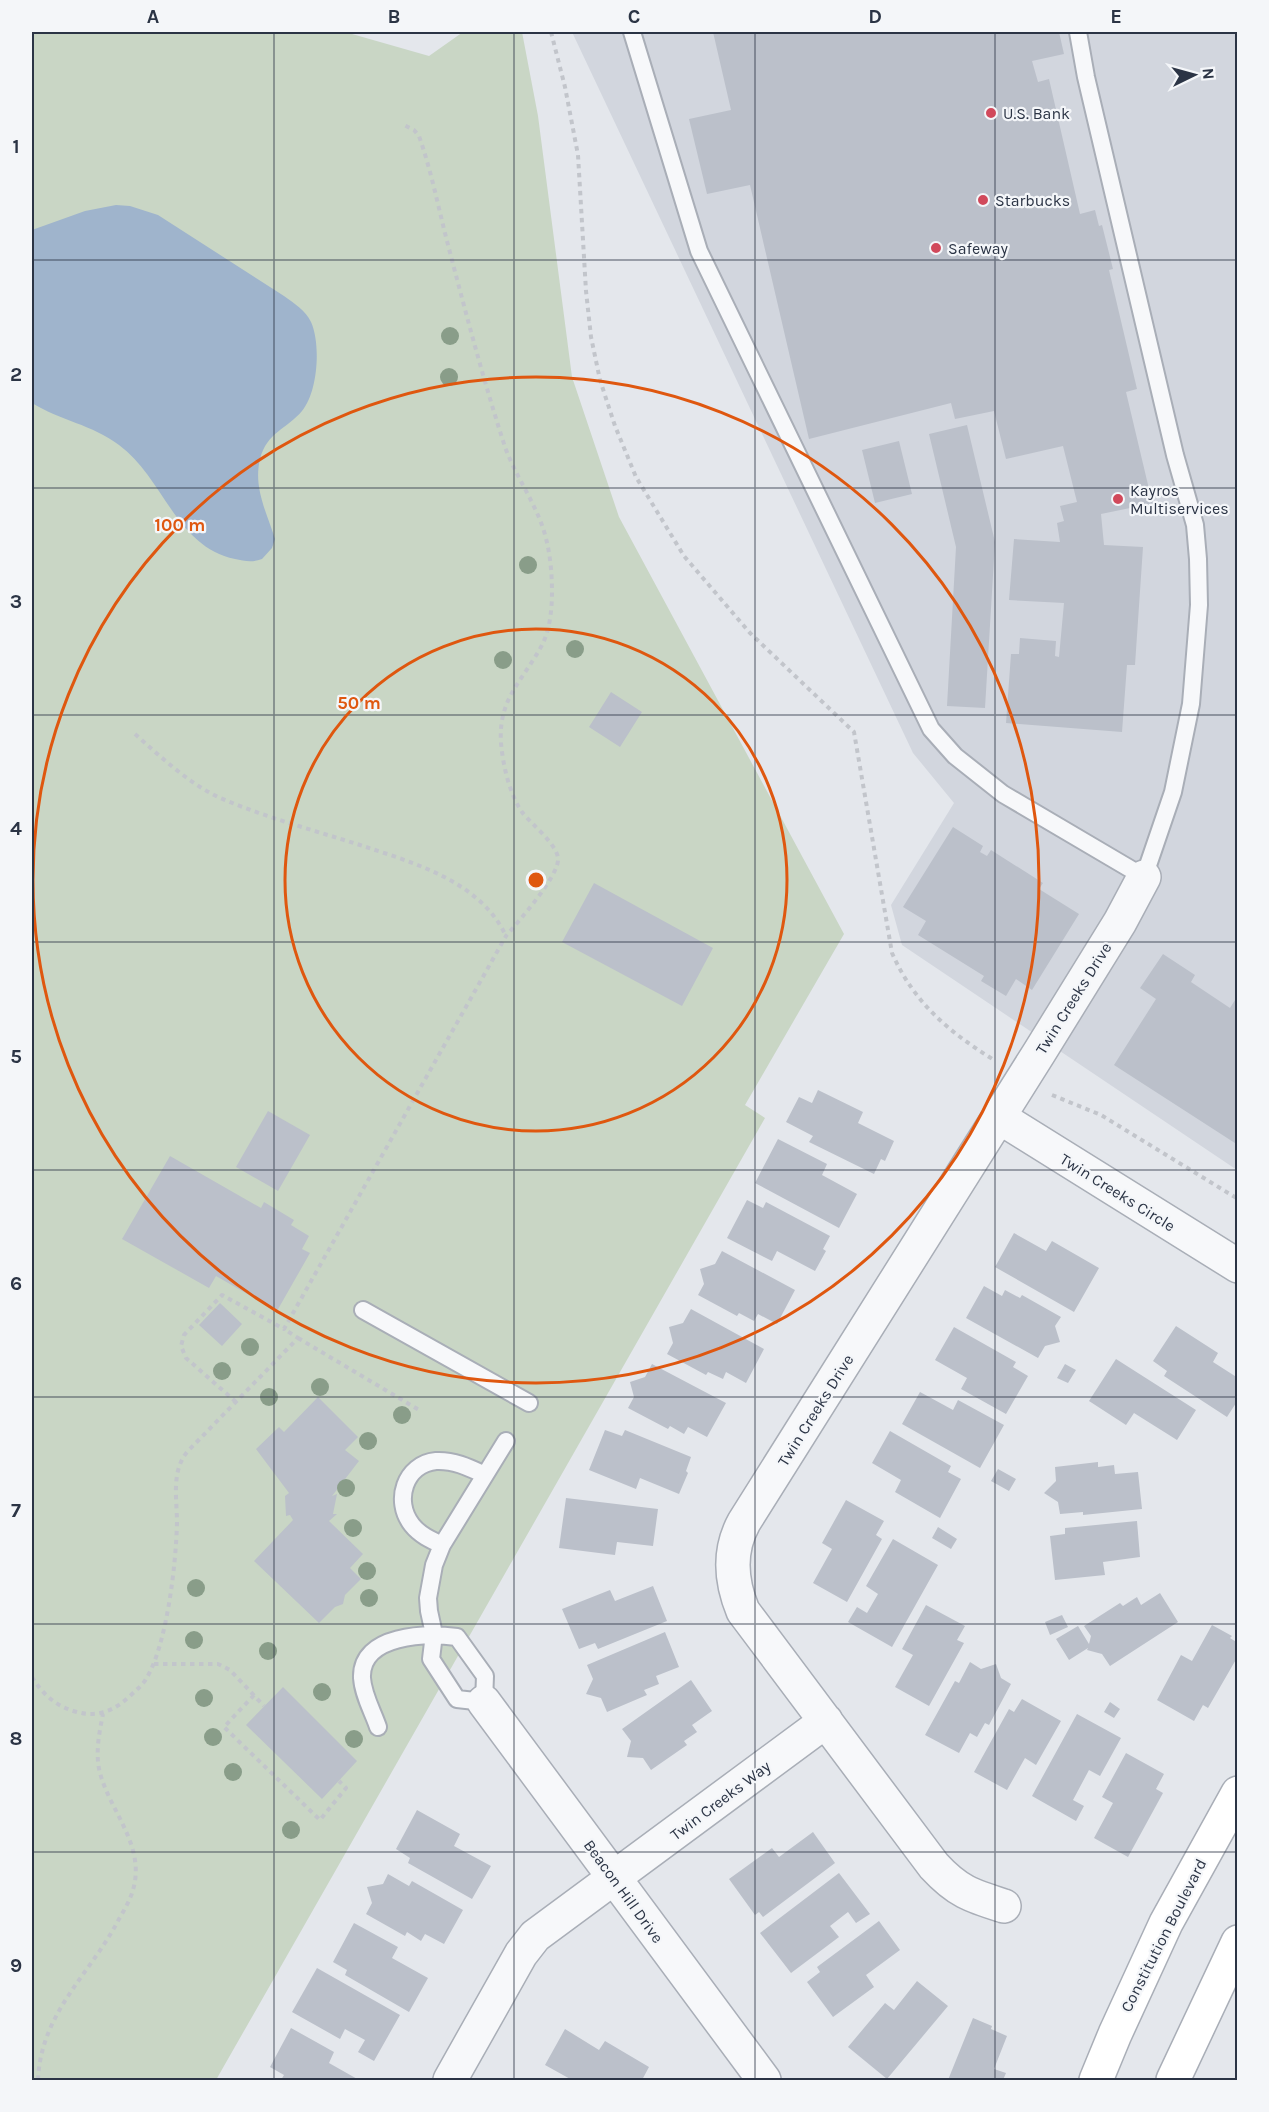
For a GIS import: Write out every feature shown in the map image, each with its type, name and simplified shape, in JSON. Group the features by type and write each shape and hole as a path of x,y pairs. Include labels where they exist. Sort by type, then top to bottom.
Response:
{"main road":[{"name":"Constitution Boulevard","path":"1096,2080 1166,1923 1238,1793"},
{"path":"1173,2080 1238,1942"}],"street":[{"name":"Twin Creeks Drive","path":"1005,1906 968,1895 949,1882 934,1866 743,1611 738,1600 734,1577 733,1553 744,1522 999,1117 1119,922 1144,877"},
{"name":"Twin Creeks Circle","path":"999,1117 1238,1266"},
{"name":"Beacon Hill Drive","path":"484,1701 764,2080"},
{"name":"Twin Creeks Way","path":"450,2080 528,1945 542,1932 826,1721"}],"lane":[{"path":"632,32 699,250 931,729 955,756 1004,794 1144,877 1173,792 1191,704 1199,605 1198,559 1194,525 1086,77 1078,32"},
{"path":"363,1310 529,1403"},
{"path":"378,1727 364,1688 363,1669 368,1656 385,1644 398,1640 434,1634 457,1637 485,1676 484,1701 457,1699 431,1659 434,1634 428,1598 434,1565 442,1545 506,1441"},
{"path":"442,1545 421,1534 406,1515 402,1505 403,1494 410,1475 418,1467 437,1461 462,1465 485,1475"}],"path":[{"path":"550,32 565,87 579,155 586,291 591,337 600,380 615,426 636,477 684,556 711,590 750,633 854,732 892,953 901,972 921,1000 948,1029 987,1055"},
{"path":"284,1329 506,936 536,902 557,866 558,859 555,850 522,811 514,796 501,744 503,710 510,694 543,644 548,624 552,592 547,539 506,449 470,329 419,136 414,130 402,124"},
{"path":"135,734 190,780 220,798 401,858 447,878 487,907 499,920 506,936"},
{"path":"1046,1094 1101,1115 1238,1199"},
{"path":"236,1402 186,1358 181,1346 184,1335 222,1295 284,1329 419,1410"},
{"path":"32,1677 44,1694 56,1704 70,1711 85,1714 103,1714 123,1702 146,1680 154,1664 166,1616 174,1568 177,1468 187,1452 298,1338"},
{"path":"154,1664 218,1664 230,1670 264,1706"},
{"path":"255,1695 224,1727 320,1820 346,1788 339,1781"},
{"path":"38,2080 41,2056 48,2031 66,1997 115,1927 129,1902 135,1880 135,1861 131,1843 99,1770 98,1746 103,1714"}],"shaded area":[{"path":"572,32 1237,32 1237,1170 902,945 891,905 954,803 913,753"}],"green space":[{"path":"32,32 345,32 429,56 463,32 522,32 538,116 572,377 619,517 844,934 745,1105 765,1118 216,2080 32,2080"}],"water":[{"path":"116,205 130,206 158,215 288,299 303,311 311,322 317,355 312,392 302,411 267,443 260,459 258,480 275,539 272,548 262,559 245,561 235,559 215,552 198,541 171,510 134,459 119,445 98,432 32,403 32,230 85,211"}],"building":[{"name":"Safeway","path":"713,32 1059,32 1064,54 1032,61 1038,82 1049,79 1080,214 1095,210 1099,226 1102,225 1113,269 1109,270 1137,389 1126,392 1149,489 1155,488 1154,508 1135,507 1101,514 1104,545 1143,547 1135,665 1127,665 1122,732 1006,723 1011,654 1019,654 1020,638 1056,641 1055,656 1059,657 1064,603 1009,600 1014,539 1060,542 1057,523 1064,521 1060,506 1077,502 1063,446 1006,459 994,411 955,419 951,403 809,439 750,185 707,194 689,119 731,110"},
{"path":"967,425 995,542 985,708 947,706 956,547 929,434"},
{"path":"899,441 912,494 875,503 862,450"},
{"path":"611,692 642,712 620,747 589,727"},
{"path":"953,827 983,846 980,852 987,856 991,850 1043,883 1039,889 1079,914 1032,990 1016,979 1006,996 981,981 984,976 918,935 926,921 903,907"},
{"path":"594,883 713,948 682,1006 562,942"},
{"path":"1163,954 1195,975 1191,982 1230,1008 1235,1000 1238,1002 1238,1145 1114,1065 1156,999 1140,988"},
{"path":"818,1090 863,1112 858,1123 894,1141 885,1161 881,1159 874,1174 809,1142 813,1136 786,1122 799,1097 812,1103"},
{"path":"268,1111 310,1135 278,1191 236,1167"},
{"path":"778,1139 827,1164 822,1175 857,1194 839,1228 755,1183"},
{"path":"170,1156 261,1208 264,1202 294,1220 291,1225 309,1236 302,1249 310,1253 277,1311 216,1276 209,1288 122,1239"},
{"path":"747,1200 763,1208 766,1202 830,1236 823,1249 826,1251 815,1271 777,1251 772,1261 727,1238"},
{"path":"1014,1233 1046,1251 1052,1241 1099,1268 1074,1312 995,1267"},
{"path":"722,1251 795,1290 777,1324 758,1314 754,1321 739,1313 737,1316 698,1295 704,1284 700,1269 715,1264"},
{"path":"984,1286 1002,1296 1005,1290 1020,1298 1022,1295 1061,1317 1055,1326 1060,1342 1045,1346 1038,1358 966,1318"},
{"path":"220,1303 242,1324 222,1346 199,1325"},
{"path":"691,1309 764,1349 746,1383 726,1372 723,1379 708,1372 706,1375 667,1354 673,1343 669,1327 683,1323"},
{"path":"1176,1326 1218,1353 1213,1362 1238,1378 1238,1400 1227,1417 1164,1376 1167,1371 1153,1361"},
{"path":"954,1327 1016,1362 1013,1367 1028,1376 1006,1414 961,1389 967,1378 935,1360"},
{"path":"1116,1359 1196,1410 1177,1440 1134,1413 1126,1425 1089,1401"},
{"path":"652,1364 726,1403 707,1437 688,1427 684,1434 670,1426 668,1429 628,1408 634,1397 630,1382 645,1377"},
{"path":"1065,1364 1076,1370 1068,1383 1057,1378"},
{"path":"920,1392 953,1410 958,1400 1004,1425 980,1468 902,1424"},
{"path":"318,1397 358,1437 345,1450 359,1461 332,1496 337,1494 333,1514 337,1514 329,1521 363,1554 350,1568 361,1579 345,1595 343,1604 335,1607 319,1623 254,1561 293,1520 290,1515 286,1516 285,1496 289,1493 256,1449 279,1427 284,1432"},
{"path":"605,1430 622,1436 625,1430 691,1457 686,1471 688,1473 679,1494 640,1478 636,1489 589,1470"},
{"path":"890,1431 951,1466 948,1472 961,1479 940,1518 895,1492 901,1480 872,1463"},
{"path":"1098,1462 1098,1467 1114,1465 1115,1474 1138,1472 1142,1509 1083,1515 1083,1512 1060,1514 1058,1502 1044,1493 1056,1481 1055,1467"},
{"path":"998,1469 1016,1479 1009,1491 991,1481"},
{"path":"566,1498 658,1509 653,1546 617,1542 615,1555 559,1548"},
{"path":"846,1500 884,1521 876,1535 882,1539 847,1602 813,1583 832,1549 822,1543"},
{"path":"1137,1521 1140,1557 1103,1562 1105,1575 1055,1580 1050,1536 1065,1534 1065,1528"},
{"path":"938,1527 957,1539 951,1549 932,1538"},
{"path":"893,1539 938,1565 892,1647 848,1622 857,1607 867,1613 878,1594 866,1586"},
{"path":"653,1586 667,1621 598,1649 595,1643 579,1649 562,1609 610,1590 615,1601"},
{"path":"1160,1593 1178,1622 1110,1666 1102,1654 1087,1650 1088,1648 1069,1660 1056,1639 1078,1626 1089,1644 1091,1636 1084,1626 1120,1603 1123,1606 1137,1597 1141,1605"},
{"path":"926,1605 965,1626 957,1640 964,1643 929,1706 895,1687 913,1655 902,1649"},
{"path":"1062,1615 1068,1627 1050,1635 1045,1622"},
{"path":"1212,1625 1232,1636 1230,1638 1238,1643 1238,1656 1208,1708 1203,1705 1194,1721 1157,1700 1181,1655 1192,1661"},
{"path":"665,1632 679,1667 656,1676 659,1684 644,1690 647,1695 607,1712 601,1698 586,1694 593,1679 587,1665"},
{"path":"970,1662 981,1669 996,1664 1001,1678 1011,1684 989,1725 985,1723 977,1737 970,1733 959,1753 925,1735 955,1681 959,1683"},
{"path":"691,1680 712,1711 692,1725 697,1732 684,1741 687,1745 651,1770 643,1758 627,1757 631,1741 622,1729"},
{"path":"283,1687 357,1761 322,1799 246,1725"},
{"path":"1022,1699 1061,1721 1036,1765 1025,1758 1007,1790 974,1772 1009,1709 1014,1712"},
{"path":"1110,1702 1120,1709 1114,1718 1104,1712"},
{"path":"1077,1714 1121,1738 1100,1776 1089,1770 1073,1800 1084,1806 1076,1821 1032,1796"},
{"path":"1126,1753 1164,1774 1156,1789 1163,1793 1128,1857 1094,1838 1113,1803 1102,1797"},
{"path":"417,1810 460,1834 454,1846 491,1866 472,1899 408,1863 410,1858 396,1849"},
{"path":"813,1832 835,1863 763,1917 759,1912 755,1915 729,1879 772,1848 779,1857"},
{"path":"839,1873 870,1914 856,1923 848,1912 830,1926 839,1937 791,1973 760,1933"},
{"path":"388,1874 409,1886 412,1881 463,1910 444,1944 425,1934 421,1941 407,1932 405,1936 366,1914 372,1903 367,1887 383,1884"},
{"path":"879,1921 900,1950 866,1975 874,1987 833,2017 807,1982 820,1972 817,1967"},
{"path":"354,1923 398,1947 392,1958 428,1978 409,2012 345,1975 347,1970 333,1962"},
{"path":"317,1968 400,2015 374,2061 358,2052 365,2040 345,2029 340,2039 292,2012"},
{"path":"917,1981 948,2006 887,2079 848,2047 885,2003 894,2010"},
{"path":"973,2018 992,2026 991,2029 1007,2036 994,2069 1006,2073 1003,2080 948,2080"},
{"path":"291,2028 334,2052 329,2063 359,2080 281,2080 284,2075 270,2067"},
{"path":"565,2029 599,2050 605,2041 649,2067 642,2080 572,2080 545,2065"}],"place":[{"name":"U.S. Bank","path":"991,113"},
{"name":"Starbucks","path":"983,200"},
{"name":"Safeway","path":"936,248"},
{"name":"Kayros Multiservices","path":"1118,499"}]}
